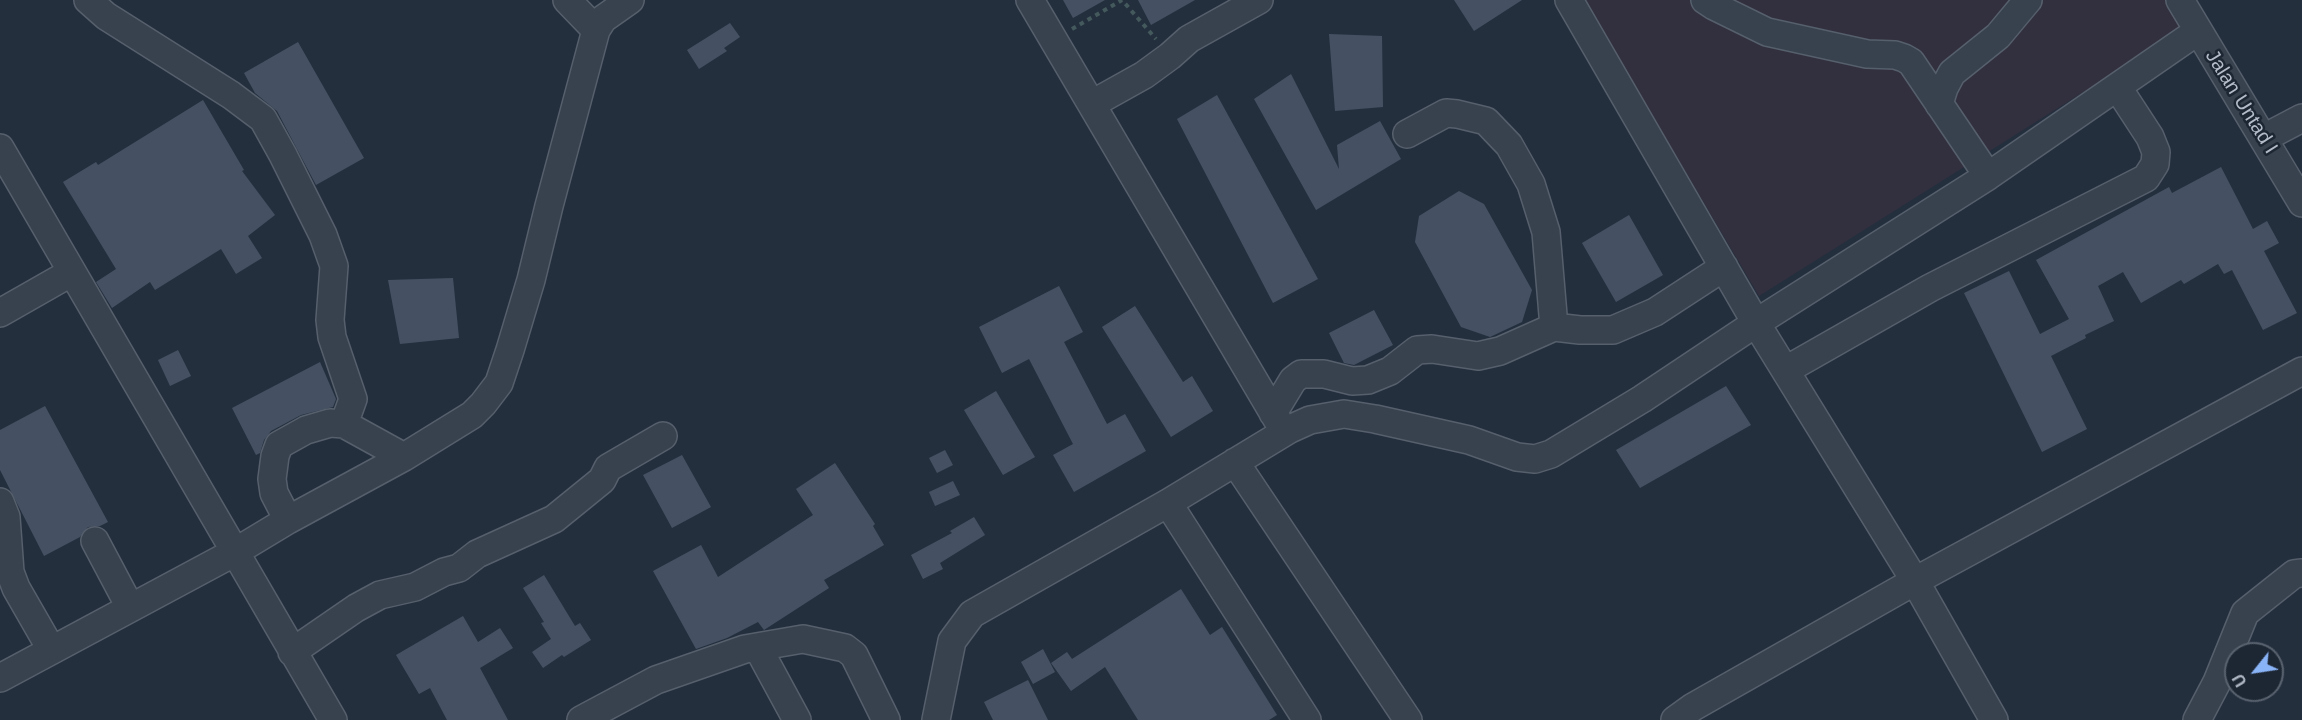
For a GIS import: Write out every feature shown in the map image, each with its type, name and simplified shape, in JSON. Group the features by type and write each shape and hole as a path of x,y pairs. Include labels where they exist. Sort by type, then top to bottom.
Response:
{"street":[{"path":"88,0 106,16 231,95 263,119 323,235 334,266 330,320 332,337 353,399 344,424"},
{"path":"567,0 596,30"},
{"path":"0,678 235,552 288,520 404,457 472,415 483,404 499,382 531,280 596,30 603,19 630,0"},
{"path":"1030,0 1279,423"},
{"path":"1092,104 1144,75 1189,39 1259,0"},
{"path":"1569,0 1756,322 1915,581 1994,720"},
{"path":"1705,0 1767,32 1867,54 1904,57 1911,62 1988,176"},
{"path":"1939,104 1952,73 1998,36 2028,0"},
{"name":"Jalan Untad I","path":"2180,0 2302,203"},
{"path":"1279,423 1344,414 1415,427 1468,440 1517,457 1534,459 1551,454 1642,399 1756,322 1988,176 2198,31"},
{"path":"1786,370 1930,288 2146,178 2155,164 2156,152 2150,137 2118,88"},
{"path":"1407,134 1446,113 1457,114 1486,121 1509,146 1531,184 1546,232 1554,327"},
{"path":"2264,138 2302,118"},
{"path":"0,148 333,720"},
{"path":"936,720 952,641 972,614 1235,462 1279,423 1293,380 1301,374 1324,374 1352,381 1368,380 1390,371 1417,350 1432,349 1478,356 1500,351 1554,327 1613,330 1654,312 1724,267"},
{"path":"0,313 72,272"},
{"path":"1675,720 1693,707 1915,581 2302,371"},
{"path":"288,520 274,493 275,456 279,445 306,430 330,423 344,424 404,457"},
{"path":"292,652 356,608 380,595 415,587 444,572 459,568 477,554 554,519 602,480 608,468 663,436"},
{"path":"1235,462 1408,720"},
{"path":"0,502 6,517 10,572 51,649"},
{"path":"1168,502 1306,720"},
{"path":"95,541 130,607"},
{"path":"2197,720 2217,682 2245,613 2294,574 2302,573"},
{"path":"581,720 656,680 745,649 803,639 845,648 854,656 886,720"},
{"path":"758,648 798,720"}],"path":[{"path":"1066,20 1071,29 1122,0 1170,56"}],"shaded area":[{"path":"1584,0 2165,0 2182,30 1759,296"}],"building":[{"path":"1063,0 1105,0 1073,18"},
{"path":"1138,0 1195,0 1151,25"},
{"path":"1454,0 1522,0 1474,31"},
{"path":"730,23 740,37 724,48 727,51 699,69 687,50"},
{"path":"1329,34 1382,36 1383,107 1335,111"},
{"path":"298,42 364,158 316,185 277,111 255,93 244,73"},
{"path":"1291,74 1339,169 1337,145 1380,121 1401,159 1316,210 1254,99"},
{"path":"1217,95 1318,279 1273,303 1177,119"},
{"path":"203,100 244,170 242,171 275,215 248,236 262,258 236,274 221,249 155,290 150,282 112,308 96,282 116,269 63,182 96,162 98,165"},
{"path":"2221,167 2253,229 2267,221 2279,243 2264,251 2297,313 2263,330 2232,270 2224,274 2218,264 2184,284 2181,280 2141,303 2123,272 2098,286 2114,321 2085,335 2086,338 2051,356 2087,429 2042,452 1964,293 2009,271 2040,334 2069,319 2036,260 2169,187 2172,193"},
{"path":"1459,191 1484,204 1532,290 1522,322 1490,337 1461,327 1415,242 1419,216"},
{"path":"1629,215 1663,275 1616,302 1582,243"},
{"path":"453,278 459,338 400,344 388,280"},
{"path":"1059,286 1083,332 1064,342 1107,424 1125,414 1146,451 1074,492 1053,455 1073,444 1029,359 1002,373 979,327"},
{"path":"1135,306 1183,382 1192,376 1213,411 1171,437 1102,327"},
{"path":"1374,310 1393,345 1354,365 1344,363 1329,333"},
{"path":"178,350 191,376 170,386 158,360"},
{"path":"320,362 336,399 333,407 301,415 271,431 264,440 260,453 256,455 232,408"},
{"path":"1726,386 1751,425 1640,488 1616,450"},
{"path":"996,391 1035,457 1003,475 964,410"},
{"path":"45,406 108,522 100,526 88,527 80,537 44,556 0,470 0,430"},
{"path":"945,450 953,465 937,473 929,458"},
{"path":"682,455 711,507 672,528 643,475"},
{"path":"835,463 875,524 873,526 884,545 824,580 829,588 764,630 758,622 727,638 696,649 653,571 701,545 718,577 813,515 796,489"},
{"path":"953,481 960,495 935,506 929,492"},
{"path":"974,517 985,535 940,563 943,569 923,579 911,555 952,533 950,531"},
{"path":"544,575 575,626 580,623 591,640 543,668 532,652 551,639 541,623 544,622 523,588"},
{"path":"1181,589 1210,635 1222,627 1277,715 1269,720 1138,720 1105,667 1071,691 1051,663 1067,652 1072,659"},
{"path":"463,616 478,642 500,628 513,648 480,668 508,720 447,720 430,688 419,694 396,655"},
{"path":"1043,649 1055,672 1033,684 1021,662"},
{"path":"1028,680 1048,720 993,720 984,702"}]}
